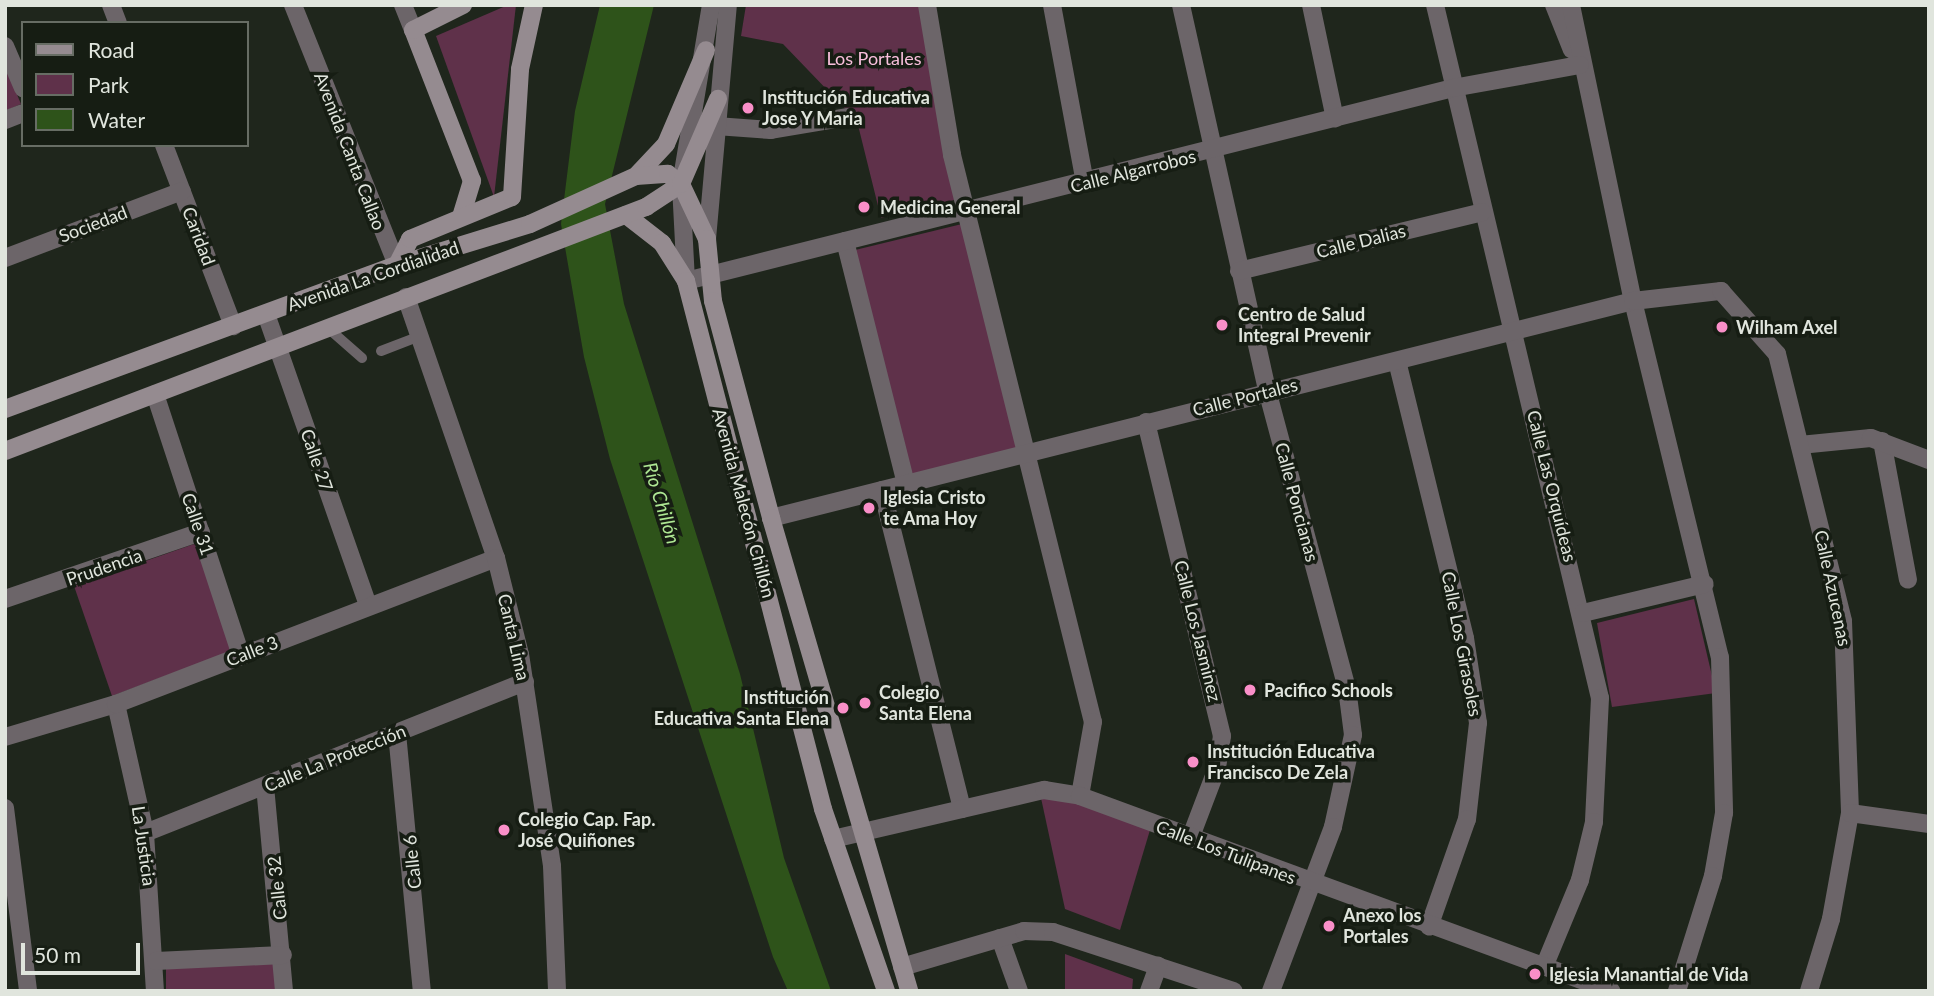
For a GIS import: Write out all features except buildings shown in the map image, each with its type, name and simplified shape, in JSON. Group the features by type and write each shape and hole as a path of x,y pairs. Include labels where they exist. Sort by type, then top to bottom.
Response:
{"main road":[{"path":"461,217 472,181 413,30 463,5"},
{"path":"397,265 410,239 461,217 499,207 518,183 520,69 534,5"},
{"name":"Avenida La Cordialidad","path":"5,409 397,265 533,223 619,186 636,176 666,144 706,50"},
{"path":"681,184 719,99"},
{"path":"636,176 660,173 681,184 707,239"},
{"name":"Avenida La Cordialidad","path":"5,451 626,215 681,184"},
{"path":"626,215 662,243 686,281"},
{"name":"Avenida Malecón Chillón","path":"707,239 710,275 771,518 858,833 909,991"},
{"name":"Avenida Canta Callao","path":"397,265 406,297"},
{"name":"Avenida Malecón Chillón","path":"686,281 833,839 886,991"}],"street":[{"name":"Avenida Canta Callao","path":"293,5 397,265"},
{"path":"403,5 413,30"},
{"name":"Avenida Malecón Chillón","path":"686,281 681,184 706,50 711,5"},
{"name":"Avenida Malecón Chillón","path":"707,239 728,5"},
{"path":"928,5 938,91 970,212 1093,722 1080,796"},
{"path":"1052,5 1085,183"},
{"name":"Calle Poncianas","path":"1181,5 1267,390 1347,688 1353,735 1349,776 1271,991"},
{"path":"1311,5 1335,119"},
{"name":"Calle Las Orquídeas","path":"1434,5 1482,212 1515,332 1583,613 1600,698 1594,822 1580,880 1544,967"},
{"path":"1554,5 1580,65"},
{"path":"1571,5 1580,65 1633,302 1705,584 1720,657 1724,813 1713,876 1677,991"},
{"path":"5,46 21,83"},
{"name":"Calle Algarrobos","path":"686,281 1212,152 1453,88 1580,65"},
{"path":"716,126 771,130 847,117"},
{"name":"Caridad","path":"165,147 233,326"},
{"name":"Sociedad","path":"5,258 182,191"},
{"name":"Calle Dalias","path":"1240,271 1482,212"},
{"path":"845,241 906,484"},
{"name":"Calle Portales","path":"771,518 1267,390 1397,361 1633,302 1721,291"},
{"name":"Calle Azucenas","path":"1721,291 1777,354 1843,621 1850,813 1831,919 1809,991"},
{"name":"Canta Lima","path":"406,297 496,558 524,682 552,866 557,991"},
{"name":"Calle 27","path":"266,314 368,606"},
{"name":"Calle Los Girasoles","path":"1397,361 1465,638 1478,723 1467,819 1429,926"},
{"name":"Calle 31","path":"155,394 241,655"},
{"name":"Calle Los Jasminez","path":"1146,422 1222,736 1217,768 1190,839"},
{"path":"1882,441 1908,580"},
{"path":"1800,445 1882,441 1929,460"},
{"path":"882,490 962,809"},
{"name":"Prudencia","path":"5,599 201,532"},
{"name":"Calle 3","path":"5,737 116,704 496,558"},
{"path":"1583,613 1705,584"},
{"name":"Calle La Protección","path":"145,833 524,682"},
{"name":"La Justicia","path":"116,704 145,833 156,961 155,991"},
{"name":"Calle 6","path":"397,733 422,991"},
{"name":"Calle 32","path":"265,786 283,955 284,991"},
{"name":"Calle Los Tulipanes","path":"833,839 1044,790 1080,796 1311,885 1611,991"},
{"path":"5,808 28,991"},
{"path":"1850,813 1929,824"},
{"path":"902,967 1000,938 1053,932 1234,991"},
{"path":"1000,938 1019,991"},
{"path":"156,961 283,955"},
{"path":"1149,991 1158,966"}],"lane":[{"path":"329,329 362,358"},
{"path":"381,351 418,337"}],"green space":[{"path":"508,5 516,5 494,197 436,36"},
{"name":"Los Portales","path":"746,5 923,5 958,199 881,218 857,121 783,44 741,36"},
{"path":"5,66 21,104 5,111"},
{"path":"962,224 1018,449 907,479 851,251"},
{"path":"197,543 232,651 112,696 74,586"},
{"path":"1694,599 1716,693 1612,707 1597,623"},
{"path":"1041,798 1083,803 1150,830 1120,930 1065,909"},
{"path":"1065,954 1133,979 1132,991 1065,991"},
{"path":"275,958 276,991 166,991 166,963"}],"water":[{"name":"Río Chillón","path":"600,5 654,5 605,204 624,304 740,674 784,858 831,991 788,991 773,957 610,459 584,357 561,224 575,111"}],"place":[{"name":"Institución Educativa Jose Y Maria","path":"748,108"},
{"name":"Medicina General","path":"864,207"},
{"name":"Centro de Salud Integral Prevenir","path":"1222,325"},
{"name":"Wilham Axel","path":"1722,327"},
{"name":"Iglesia Cristo te Ama Hoy","path":"869,508"},
{"name":"Pacifico Schools","path":"1250,690"},
{"name":"Colegio Santa Elena","path":"865,703"},
{"name":"Institución Educativa Santa Elena","path":"843,708"},
{"name":"Institución Educativa Francisco De Zela","path":"1193,762"},
{"name":"Colegio Cap. Fap. José Quiñones","path":"504,830"},
{"name":"Anexo los Portales","path":"1329,926"},
{"name":"Iglesia Manantial de Vida","path":"1535,974"}]}
